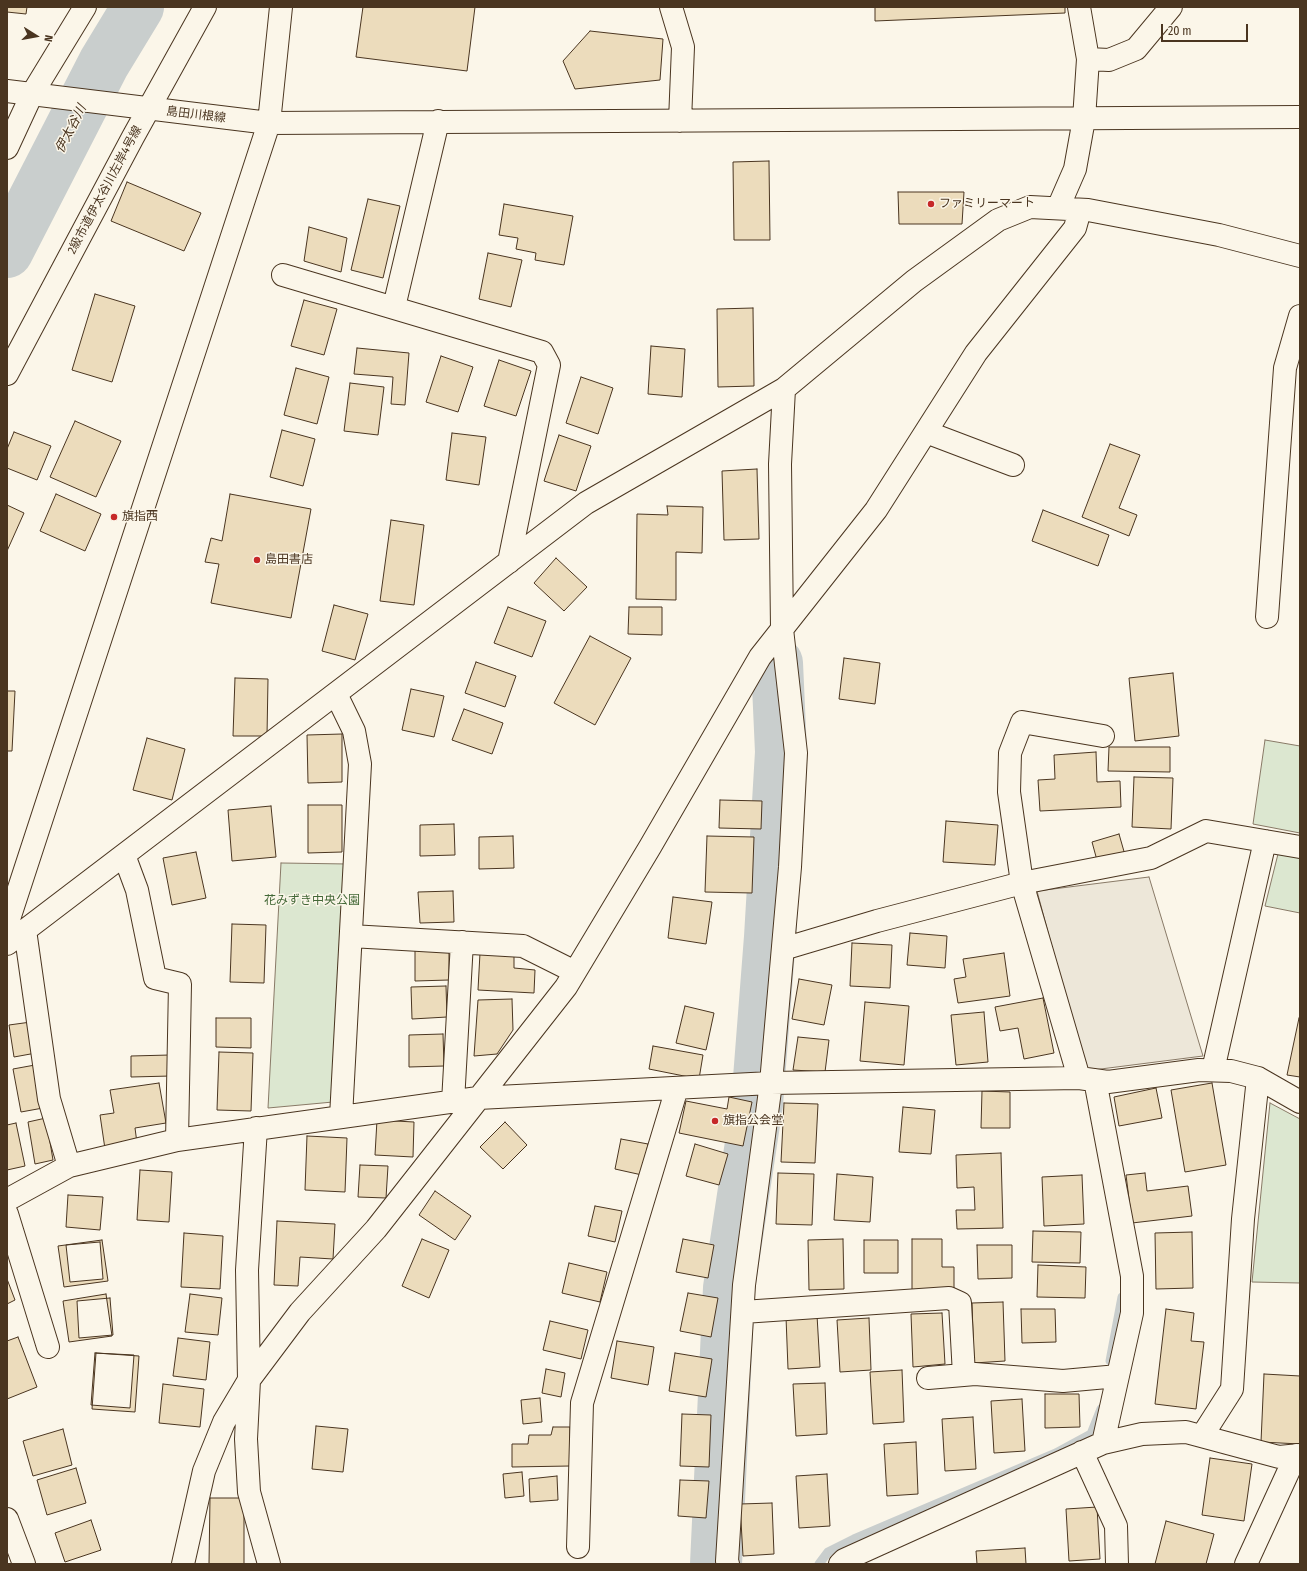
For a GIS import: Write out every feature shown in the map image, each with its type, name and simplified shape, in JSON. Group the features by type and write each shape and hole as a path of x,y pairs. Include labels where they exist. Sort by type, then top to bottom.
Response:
{"street":[{"path":"7,148 39,95 86,7"},
{"name":"2級市道伊太谷川左岸4号線","path":"7,374 145,109 205,7"},
{"path":"7,944 16,928 269,123 281,7"},
{"path":"671,7 683,47 680,121"},
{"path":"1058,208 1075,169 1084,119 1088,59 1078,7"},
{"path":"1088,59 1109,60 1136,49 1171,7"},
{"name":"島田川根線","path":"7,91 269,123 1300,117"},
{"path":"394,308 438,121"},
{"path":"16,928 124,855 586,503 784,389 914,281 998,220 1030,207 1080,210 1219,235 1300,256"},
{"path":"183,1564 204,1471 224,1422 249,1380 300,1312 376,1229 566,987 760,657 876,510 976,353 1074,228 1080,210"},
{"path":"283,274 542,352 549,366 509,562"},
{"path":"1267,617 1290,431 1285,368 1300,316"},
{"path":"728,1564 744,1285 771,1083 783,950 796,753 782,629 780,464 784,389"},
{"path":"926,432 1013,465"},
{"path":"336,694 354,731 360,764 341,1117"},
{"path":"1103,736 1022,722 1010,753 1009,792 1022,883 1087,1079 1132,1276 1132,1313 1103,1443"},
{"path":"783,950 877,921 1022,883 1151,858 1206,831 1300,847"},
{"path":"1213,1070 1265,841"},
{"path":"124,855 137,890 155,978 180,984 177,1140"},
{"path":"16,928 49,1099 69,1166"},
{"path":"351,936 523,946 575,972"},
{"path":"453,1102 462,942"},
{"path":"7,1200 69,1166 177,1140 478,1098 771,1083 1087,1079 1108,1082 1199,1070 1213,1070 1231,1071 1258,1078 1300,1102"},
{"path":"1202,1436 1232,1389 1243,1219 1258,1078"},
{"path":"578,1547 582,1403 677,1088"},
{"path":"256,1128 246,1270 249,1380 246,1439 249,1492 269,1564"},
{"path":"7,1214 48,1347"},
{"path":"743,1312 949,1298 960,1303 964,1375"},
{"path":"928,1378 975,1374 1063,1381 1118,1376"},
{"path":"840,1564 844,1560 1103,1443 1142,1434 1186,1432 1279,1457 1298,1455"},
{"path":"1082,1452 1116,1526 1118,1564"},
{"path":"1246,1564 1298,1455"},
{"path":"7,1519 24,1564"}],"green space":[{"path":"1265,740 1300,746 1300,833 1253,824"},
{"path":"1279,850 1300,855 1300,913 1265,906"},
{"name":"花みずき中央公園","path":"281,863 348,864 333,1102 268,1108"},
{"path":"1270,1103 1300,1119 1300,1283 1252,1282"}],"shaded area":[{"path":"1149,877 1203,1056 1085,1071 1037,891"}],"building":[{"path":"7,7 27,7 26,14 7,12"},
{"path":"363,7 475,7 467,71 356,57"},
{"path":"875,7 1065,7 1065,13 875,21"},
{"path":"590,31 663,39 660,80 575,89 563,61"},
{"path":"769,161 770,240 734,240 733,162"},
{"path":"127,182 201,213 184,251 111,221"},
{"path":"898,192 964,192 962,224 899,224"},
{"path":"368,199 400,206 383,278 351,270"},
{"path":"504,204 573,216 564,265 535,260 536,253 516,249 518,238 499,235"},
{"path":"309,227 347,238 341,272 304,261"},
{"path":"488,253 522,260 511,307 479,299"},
{"path":"95,294 135,306 112,382 72,370"},
{"path":"304,300 337,309 324,355 291,346"},
{"path":"753,308 754,386 718,387 717,309"},
{"path":"651,346 685,349 682,397 648,394"},
{"path":"357,348 409,353 405,405 391,404 393,377 354,374"},
{"path":"441,356 473,367 458,412 426,402"},
{"path":"499,360 531,371 516,416 484,406"},
{"path":"296,368 329,377 317,424 284,415"},
{"path":"581,377 613,388 598,434 566,423"},
{"path":"350,383 384,387 378,435 344,431"},
{"path":"75,421 121,441 96,497 50,477"},
{"path":"282,430 315,439 303,486 270,477"},
{"path":"14,432 51,446 37,480 7,468 7,449"},
{"path":"452,433 486,437 479,485 446,480"},
{"path":"559,435 591,446 576,491 544,481"},
{"path":"1110,444 1140,455 1119,508 1137,515 1129,536 1082,517"},
{"path":"757,469 759,539 724,540 722,471"},
{"path":"56,494 101,514 85,551 40,531"},
{"path":"230,494 311,509 291,618 211,603 219,564 205,562 211,538 222,541"},
{"path":"7,505 24,513 7,551"},
{"path":"667,506 703,507 702,553 676,552 676,600 636,599 637,514 668,515"},
{"path":"1043,510 1109,535 1098,566 1032,541"},
{"path":"391,520 424,525 414,605 380,601"},
{"path":"556,558 587,587 564,611 534,583"},
{"path":"334,605 368,614 355,660 322,651"},
{"path":"508,607 546,621 532,657 494,643"},
{"path":"629,607 662,607 662,635 628,634"},
{"path":"590,636 631,658 595,725 554,703"},
{"path":"844,658 880,663 875,704 839,699"},
{"path":"476,662 516,676 505,707 465,693"},
{"path":"1173,673 1179,736 1135,741 1129,678"},
{"path":"235,678 268,679 267,736 233,736"},
{"path":"411,689 444,696 434,737 402,730"},
{"path":"7,691 15,691 12,751 7,751"},
{"path":"464,709 503,723 492,754 452,740"},
{"path":"342,734 342,782 308,783 307,735"},
{"path":"147,738 185,749 172,800 133,790"},
{"path":"1109,747 1170,747 1170,772 1108,771"},
{"path":"1096,752 1097,782 1120,781 1121,807 1040,811 1038,780 1055,779 1054,755"},
{"path":"1134,777 1173,778 1171,829 1132,827"},
{"path":"720,800 762,801 761,829 719,828"},
{"path":"308,805 342,805 342,852 308,853"},
{"path":"271,806 276,857 232,861 228,810"},
{"path":"946,821 998,825 995,865 943,862"},
{"path":"454,824 455,855 420,856 420,825"},
{"path":"1119,834 1125,855 1098,864 1092,842"},
{"path":"513,836 514,868 479,869 479,837"},
{"path":"707,836 754,837 752,893 705,892"},
{"path":"196,852 206,898 172,905 163,858"},
{"path":"453,891 454,922 420,923 418,892"},
{"path":"673,897 712,902 706,944 668,938"},
{"path":"232,924 266,925 264,983 230,982"},
{"path":"910,933 947,936 945,968 907,965"},
{"path":"852,943 892,945 890,988 850,986"},
{"path":"449,948 449,980 415,981 415,949"},
{"path":"480,953 514,954 514,968 535,970 534,993 478,990"},
{"path":"1004,953 1010,996 958,1003 954,979 966,977 963,959"},
{"path":"799,979 832,985 824,1025 792,1019"},
{"path":"446,986 447,1017 412,1019 411,987"},
{"path":"1043,998 1054,1053 1024,1059 1018,1028 1000,1031 995,1007"},
{"path":"512,999 513,1030 497,1054 474,1056 478,1000"},
{"path":"865,1002 909,1006 904,1065 860,1061"},
{"path":"685,1006 714,1013 706,1050 676,1043"},
{"path":"984,1012 988,1062 956,1065 951,1015"},
{"path":"216,1018 251,1018 251,1048 216,1047"},
{"path":"1300,1018 1300,1077 1287,1075"},
{"path":"31,1022 36,1053 14,1057 9,1025"},
{"path":"443,1034 444,1066 409,1067 409,1035"},
{"path":"798,1037 829,1040 825,1072 793,1070"},
{"path":"653,1046 703,1055 699,1079 649,1069"},
{"path":"219,1052 253,1053 251,1111 217,1110"},
{"path":"170,1055 171,1076 131,1077 131,1056"},
{"path":"35,1065 43,1108 21,1112 13,1069"},
{"path":"159,1083 166,1123 135,1128 137,1143 105,1149 100,1115 114,1113 110,1090"},
{"path":"1212,1083 1226,1165 1185,1172 1171,1090"},
{"path":"1156,1088 1162,1118 1119,1126 1114,1097"},
{"path":"982,1091 1010,1092 1010,1128 981,1128"},
{"name":"旗指公会堂","path":"729,1097 752,1102 743,1146 679,1133 686,1101 727,1109"},
{"path":"784,1103 818,1104 815,1163 781,1162"},
{"path":"903,1107 935,1110 931,1154 899,1152"},
{"path":"46,1118 53,1160 35,1164 28,1122"},
{"path":"377,1120 414,1122 413,1157 375,1155"},
{"path":"505,1122 527,1145 503,1169 480,1147"},
{"path":"16,1123 25,1166 7,1170 7,1125"},
{"path":"307,1136 347,1138 345,1192 305,1190"},
{"path":"621,1139 648,1144 642,1175 615,1169"},
{"path":"695,1144 728,1154 719,1185 686,1176"},
{"path":"1001,1153 1003,1228 957,1229 956,1210 975,1210 974,1187 957,1188 956,1155"},
{"path":"360,1165 388,1166 386,1198 358,1197"},
{"path":"140,1170 172,1172 169,1222 137,1220"},
{"path":"778,1173 814,1174 812,1225 776,1224"},
{"path":"1145,1173 1147,1191 1188,1186 1192,1216 1132,1223 1126,1175"},
{"path":"837,1174 873,1177 870,1222 834,1220"},
{"path":"1082,1175 1084,1224 1044,1226 1042,1177"},
{"path":"435,1191 471,1216 455,1240 419,1215"},
{"path":"68,1195 103,1197 100,1230 66,1227"},
{"path":"595,1206 622,1211 615,1242 588,1236"},
{"path":"277,1221 335,1224 333,1259 300,1257 298,1286 274,1285"},
{"path":"1033,1231 1081,1232 1080,1263 1032,1262"},
{"path":"1192,1232 1193,1288 1156,1289 1155,1233"},
{"path":"184,1233 223,1236 220,1289 181,1287"},
{"path":"422,1239 449,1250 429,1298 402,1286"},
{"path":"683,1239 714,1245 708,1278 676,1272"},
{"path":"843,1239 844,1289 809,1290 808,1240"},
{"path":"912,1239 942,1239 942,1267 954,1267 954,1289 912,1290"},
{"path":"102,1240 108,1281 64,1287 58,1246"},
{"path":"864,1240 898,1240 898,1273 864,1273"},
{"path":"100,1242 103,1279 70,1282 66,1245"},
{"path":"977,1245 1012,1245 1012,1278 978,1279"},
{"path":"569,1263 607,1272 600,1302 562,1293"},
{"path":"1038,1265 1086,1267 1085,1298 1037,1297"},
{"path":"7,1279 15,1300 7,1304"},
{"path":"688,1293 718,1298 711,1337 680,1331"},
{"path":"106,1294 112,1336 69,1342 63,1301"},
{"path":"190,1294 222,1298 218,1335 185,1332"},
{"path":"110,1298 113,1335 79,1338 77,1301"},
{"path":"1003,1302 1005,1361 974,1363 972,1303"},
{"path":"1021,1309 1055,1309 1056,1342 1022,1343"},
{"path":"1166,1309 1194,1313 1191,1341 1204,1342 1196,1409 1155,1404"},
{"path":"942,1313 945,1364 913,1367 911,1314"},
{"path":"817,1315 820,1367 788,1369 786,1317"},
{"path":"869,1318 871,1370 840,1372 837,1320"},
{"path":"550,1321 588,1330 581,1359 543,1350"},
{"path":"18,1337 37,1387 7,1399 7,1341"},
{"path":"178,1338 210,1342 206,1380 173,1376"},
{"path":"617,1341 654,1347 648,1385 611,1378"},
{"path":"95,1353 134,1355 130,1408 91,1405"},
{"path":"96,1353 139,1356 135,1412 92,1409"},
{"path":"675,1353 712,1359 706,1397 669,1391"},
{"path":"546,1369 565,1373 561,1397 542,1393"},
{"path":"902,1370 904,1422 873,1424 870,1372"},
{"path":"1264,1374 1300,1376 1300,1444 1261,1442"},
{"path":"825,1383 827,1434 796,1436 793,1384"},
{"path":"163,1384 204,1389 200,1427 159,1423"},
{"path":"1045,1394 1079,1394 1080,1427 1045,1428"},
{"path":"540,1398 542,1422 523,1424 521,1400"},
{"path":"1022,1399 1025,1451 994,1453 991,1401"},
{"path":"682,1414 711,1415 709,1467 680,1466"},
{"path":"973,1417 976,1469 945,1471 942,1419"},
{"path":"316,1426 348,1429 343,1472 312,1469"},
{"path":"553,1427 570,1427 570,1466 512,1467 512,1444 528,1444 529,1435 551,1435"},
{"path":"63,1429 72,1465 33,1476 23,1441"},
{"path":"916,1442 918,1494 887,1496 884,1444"},
{"path":"1210,1458 1252,1464 1244,1521 1202,1515"},
{"path":"76,1468 86,1503 47,1515 37,1480"},
{"path":"522,1472 524,1496 505,1498 503,1474"},
{"path":"827,1474 830,1526 799,1528 796,1476"},
{"path":"557,1476 558,1500 530,1502 529,1479"},
{"path":"680,1480 709,1481 706,1518 678,1516"},
{"path":"210,1498 244,1498 244,1564 209,1564"},
{"path":"772,1503 774,1554 743,1556 740,1504"},
{"path":"1097,1507 1100,1559 1069,1561 1066,1509"},
{"path":"91,1520 101,1550 65,1562 55,1533"},
{"path":"1166,1521 1214,1534 1206,1564 1155,1564"},
{"path":"1025,1548 1026,1564 977,1564 976,1551"}],"waterway":[{"name":"伊太谷川","path":"7,252 104,63 138,7"},
{"path":"716,1564 729,1288 757,1104 770,937 781,752 777,663"},
{"path":"1110,1361 1122,1297"},
{"path":"819,1564 828,1552 854,1539 1056,1453 1091,1434 1101,1409"}],"place":[{"name":"ファミリーマート","path":"931,204"},
{"name":"旗指西","path":"114,517"},
{"name":"島田書店","path":"257,560"},
{"name":"旗指公会堂","path":"715,1121"}]}
